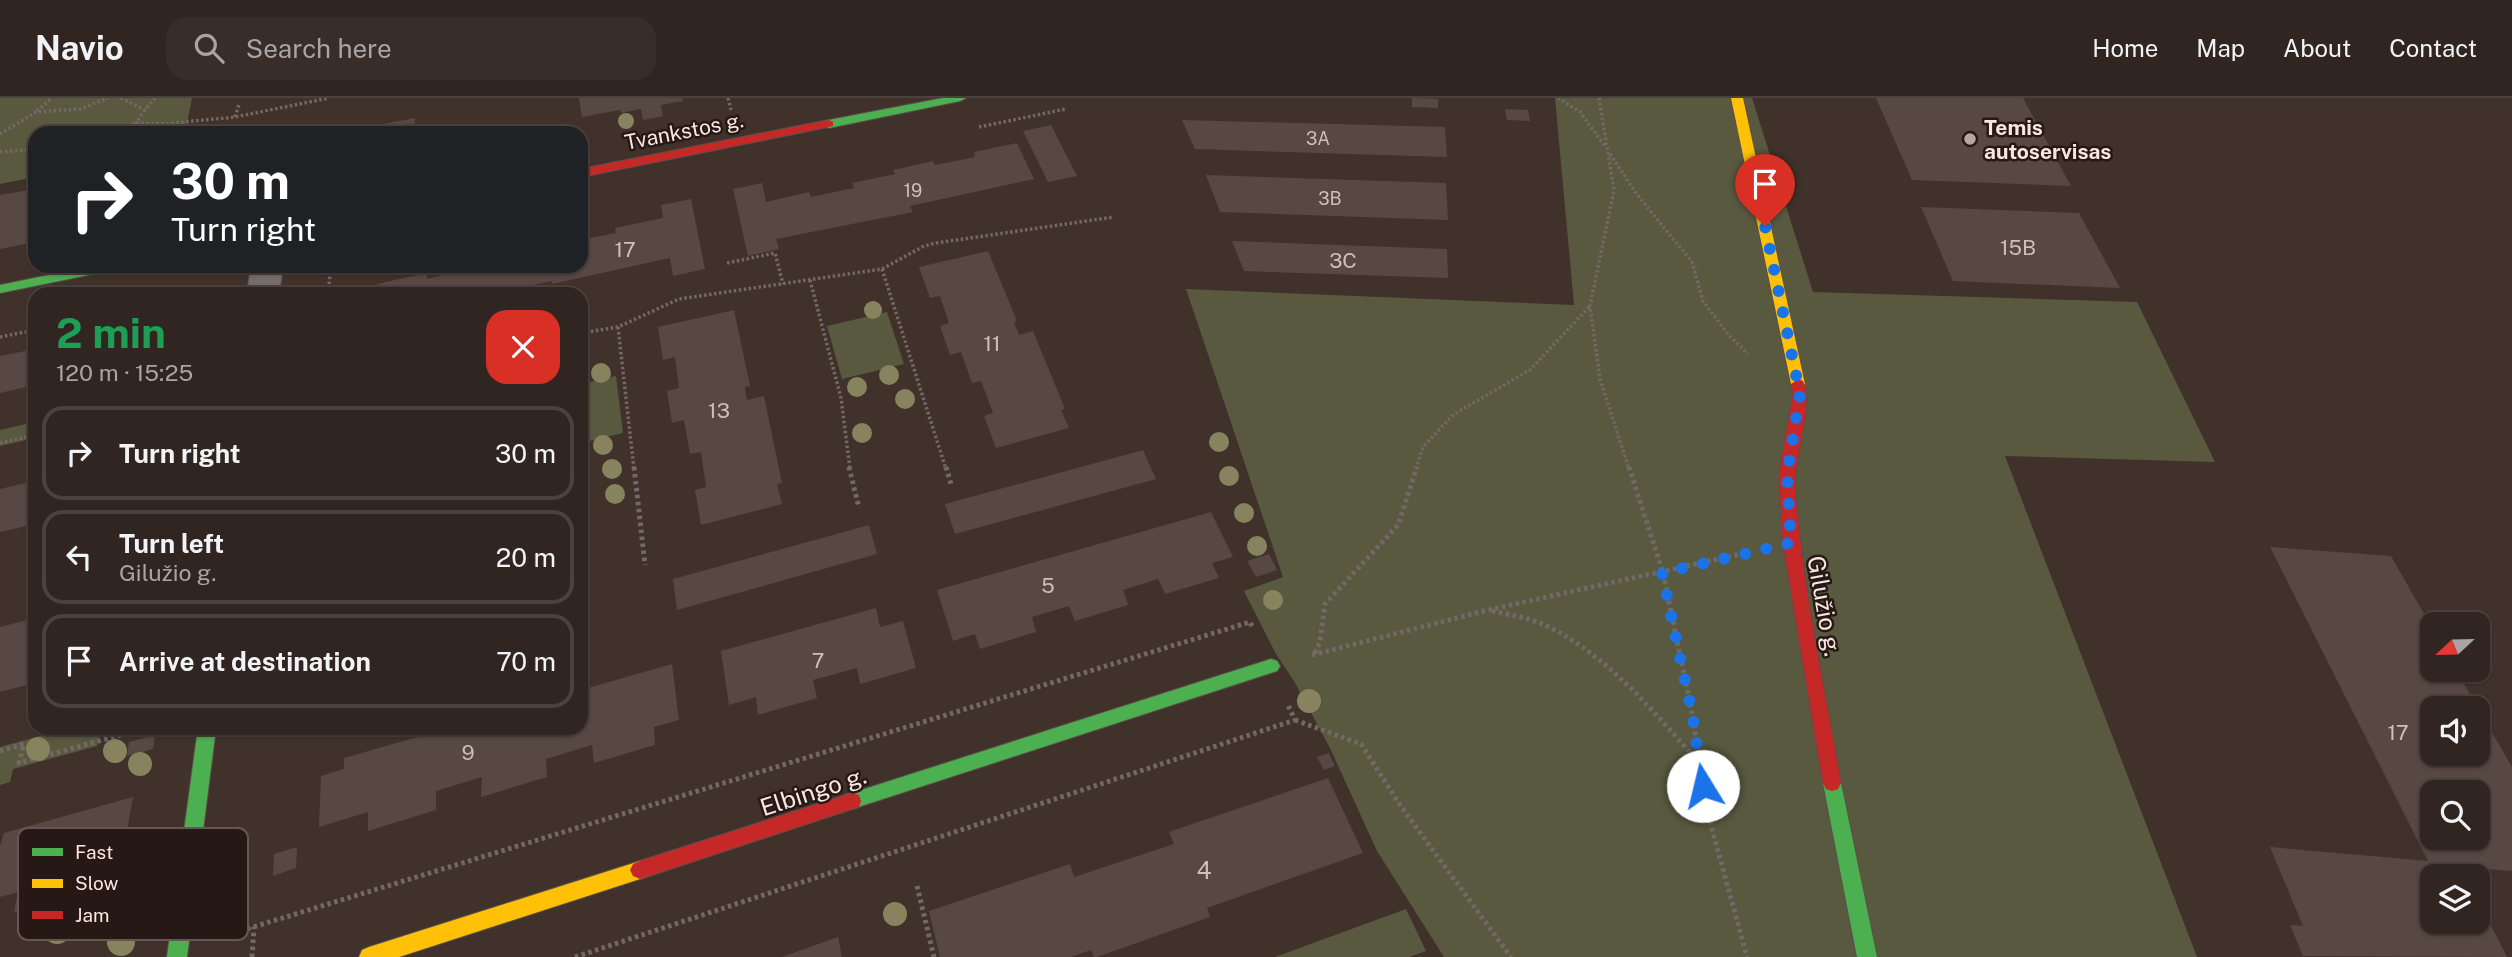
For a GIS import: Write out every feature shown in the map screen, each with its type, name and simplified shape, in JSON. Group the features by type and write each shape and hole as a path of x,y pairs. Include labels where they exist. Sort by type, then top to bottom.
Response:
{"street":[{"name":"Tvankstos g.","path":"588,172 960,98"},
{"name":"Gilužio g.","path":"1737,98 1800,394 1787,475 1791,543 1829,767 1867,957"},
{"path":"0,289 79,273"},
{"name":"Elbingo g.","path":"369,957 1271,666"},
{"path":"194,828 206,735"}],"path":[{"path":"0,134 36,112 52,98"},
{"path":"36,112 80,109 108,98"},
{"path":"121,98 145,110"},
{"path":"136,123 155,98"},
{"path":"301,98 304,104"},
{"path":"128,126 136,123 164,124 235,117 329,98"},
{"path":"1558,98 1573,104 1587,117 1636,193 1692,262 1703,301 1727,333 1752,357"},
{"path":"1599,98 1614,190 1590,306 1600,379 1662,573 1706,807 1747,957"},
{"path":"235,117 239,105"},
{"path":"136,123 140,126"},
{"path":"0,152 28,150"},
{"path":"588,332 618,327 679,299 882,269 923,246 936,243 1114,217"},
{"path":"727,263 775,253 783,284"},
{"path":"882,269 951,484"},
{"path":"810,279 841,398 847,457 859,508"},
{"path":"1314,655 1320,642 1325,604 1398,525 1423,447 1454,414 1530,370 1590,306"},
{"path":"618,327 645,565"},
{"path":"0,337 28,331"},
{"path":"0,443 28,437"},
{"path":"1271,666 1488,610 1791,543"},
{"path":"1488,610 1548,626 1581,648 1646,704 1700,765"},
{"path":"248,929 1250,622 1295,720"},
{"path":"575,957 1295,720 1362,744 1400,805 1511,957"},
{"path":"0,751 24,744 19,763 121,735"},
{"path":"917,886 934,957"},
{"path":"252,957 254,927"},
{"path":"177,954 217,940"}],"green space":[{"path":"0,98 192,98 186,126 28,126 28,178 0,184"},
{"path":"1555,98 1752,98 1813,292 2137,302 2215,462 2005,456 2197,957 1444,957 1377,851 1330,748 1294,681 1276,654 1244,591 1283,577 1186,289 1574,305"},
{"path":"887,312 904,364 842,379 827,326"},
{"path":"616,376 623,433 588,441 588,382"},
{"path":"28,424 28,440 0,446 0,430"},
{"path":"44,735 99,735 97,746 13,769 10,782 0,785 0,747"},
{"path":"1406,909 1426,951 1409,957 1275,957"}],"building":[{"path":"579,98 682,98 683,101 661,105 663,116 643,120 641,109 582,117"},
{"path":"1412,98 1438,99 1438,108 1412,107"},
{"name":"Temis autoservisas","path":"1876,98 2023,98 2071,186 1912,180"},
{"path":"1505,109 1528,110 1530,121 1507,120"},
{"path":"415,118 414,126 372,126"},
{"path":"1182,120 1445,127 1447,157 1195,149"},
{"path":"1051,125 1077,176 1048,182 1023,131"},
{"path":"1017,143 1034,179 910,206 913,212 776,239 779,249 748,256 733,189 762,183 766,202 809,192 811,197 854,188 852,183 895,174 893,170 933,161 935,165 975,157 974,152"},
{"path":"1206,175 1446,183 1448,220 1220,212"},
{"path":"28,190 28,243 0,249 0,195"},
{"path":"691,199 705,269 673,276 670,258 528,287 377,287 377,284 427,273 427,279 450,273 588,273 588,239 616,233 615,228 663,218 661,205"},
{"path":"1921,207 2079,213 2120,288 1953,281"},
{"path":"1232,241 1447,249 1448,278 1244,271"},
{"path":"988,251 1017,321 1014,322 1019,335 1033,331 1065,409 1061,410 1069,428 996,448 984,416 993,413 981,381 972,383 961,352 950,355 940,326 949,323 940,296 930,298 919,267"},
{"path":"734,310 750,386 745,387 747,400 764,396 782,483 777,484 782,504 701,525 695,490 706,487 701,452 690,454 684,420 672,423 667,391 679,388 675,357 663,360 658,327"},
{"path":"28,350 28,387 0,393 0,356"},
{"path":"1143,450 1156,479 955,534 945,504"},
{"path":"28,483 28,526 0,532 0,489"},
{"path":"1211,512 1233,557 1212,563 1219,578 1165,594 1158,579 1123,590 1128,605 1075,621 1069,606 1032,617 1036,632 980,649 975,634 953,641 937,590"},
{"path":"869,525 877,554 677,610 673,579"},
{"path":"2270,547 2391,556 2423,612 2420,612 2420,682 2463,682 2471,696 2420,696 2420,766 2490,766 2490,729 2512,767 2512,871 2490,869 2490,864 2420,864 2420,934 2490,934 2490,924 2507,957 2303,956 2290,925 2303,926 2270,847 2428,861 2422,850 2490,850 2490,780 2420,780 2420,845"},
{"path":"1269,554 1277,570 1256,577 1247,561"},
{"path":"876,608 880,627 903,621 916,668 860,684 857,668 813,680 817,698 758,715 756,697 729,705 721,651"},
{"path":"28,620 28,685 0,692 0,627"},
{"path":"672,664 679,720 654,727 655,745 594,763 592,745 546,759 547,777 481,797 482,777 436,791 436,810 368,831 368,812 319,827 321,776 344,769 344,758 424,735 588,735 588,688"},
{"path":"155,735 153,749 127,756 129,742"},
{"path":"1329,753 1335,766 1324,770 1317,757"},
{"path":"1328,778 1363,853 1207,908 1210,917 1097,957 1094,957 1091,950 1071,957 940,957 929,911 1070,864 1074,877 1174,844 1169,832"},
{"path":"133,797 128,828 22,828"},
{"path":"18,829 18,892 0,897 0,846 4,833"},
{"path":"297,847 296,868 273,876 274,854"},
{"path":"18,892 18,911 14,912"},
{"path":"838,937 842,957 782,957"}],"traffic: fast":[{"path":"829,124 960,98"},
{"path":"0,289 79,273"},
{"path":"852,801 1271,666"},
{"path":"194,828 206,735"},
{"path":"1832,783 1867,957"},
{"path":"177,957 179,940"}],"traffic: slow":[{"path":"1737,98 1798,384"},
{"path":"369,957 640,870"}],"traffic: jam":[{"path":"588,172 829,124"},
{"path":"1798,384 1800,394 1787,475 1791,543 1832,783"},
{"path":"640,870 852,801"}],"place":[{"name":"Temis autoservisas","path":"1970,139"}],"route":[{"path":"1703,786 1692,713 1662,573 1791,543 1787,475 1800,394 1765,226"}]}
